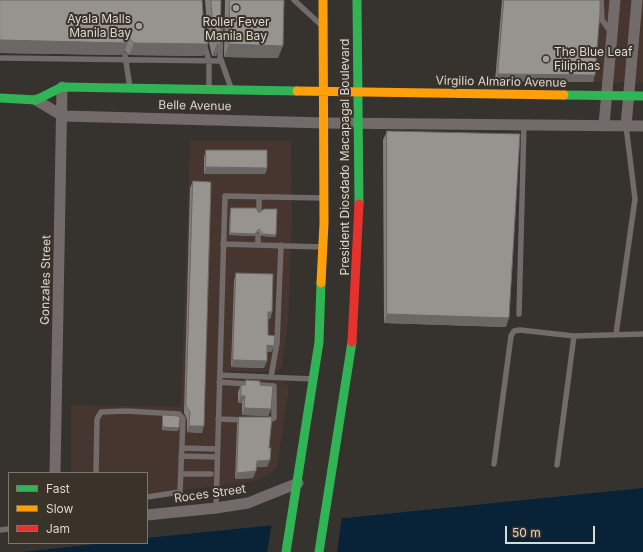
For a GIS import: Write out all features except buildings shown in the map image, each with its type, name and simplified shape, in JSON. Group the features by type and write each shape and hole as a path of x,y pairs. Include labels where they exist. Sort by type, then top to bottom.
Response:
{"main road":[{"name":"President Diosdado Macapagal Boulevard","path":"286,552 319,342 325,123 323,0"},
{"name":"President Diosdado Macapagal Boulevard","path":"319,552 352,346 359,224 357,0"},
{"name":"Belle Avenue","path":"0,98 36,100 62,87 358,93"},
{"name":"Virgilio Almario Avenue","path":"358,93 643,96"}],"street":[{"path":"604,125 615,0"},
{"path":"626,126 637,0"},
{"name":"Gonzales Street","path":"55,472 63,116 62,87"},
{"name":"Belle Avenue","path":"36,100 63,116 358,123"},
{"path":"358,123 643,126"},
{"name":"Roces Street","path":"148,515 248,503 298,483"}],"lane":[{"path":"294,0 324,27"},
{"path":"601,0 602,20 612,33"},
{"path":"221,14 222,61 232,90"},
{"path":"204,39 209,61 209,90"},
{"path":"0,58 126,58 222,61"},
{"path":"126,58 130,88"},
{"path":"519,314 524,124"},
{"path":"616,334 635,199 626,126"},
{"path":"216,508 225,196 324,198"},
{"path":"259,197 259,211"},
{"path":"258,236 258,245"},
{"path":"223,244 322,246"},
{"path":"272,377 278,343 281,245"},
{"path":"494,464 511,336 514,332 520,330 574,336 643,334"},
{"path":"557,465 574,336"},
{"path":"220,375 314,379"},
{"path":"218,419 272,420 275,388 272,384 219,382"},
{"path":"96,472 97,419 101,412 156,412 179,414 183,419 180,492 148,497"},
{"path":"182,448 217,449"},
{"path":"181,456 217,456"},
{"path":"181,474 211,474"}],"shaded area":[{"path":"599,0 643,0 643,83 593,82"},
{"path":"190,141 291,141 292,221 288,321 282,367 276,372 225,371 225,378 282,380 289,387 277,467 270,474 255,481 148,494 148,472 71,472 71,405 181,407"}],"water":[{"path":"643,488 643,552 24,552 96,544 148,544 148,538"}],"pier":[{"path":"342,516 337,552 267,552 272,522"}],"traffic: fast":[{"path":"357,0 359,204"},
{"path":"0,98 36,100 62,87 297,91"},
{"path":"564,95 643,96"},
{"path":"286,552 319,342 321,283"},
{"path":"319,552 352,342"}],"traffic: slow":[{"path":"321,283 324,223 323,0"},
{"path":"297,91 564,95"}],"traffic: jam":[{"path":"352,342 359,204"}],"place":[{"name":"Roller Fever Manila Bay","path":"236,8"},
{"name":"Ayala Malls Manila Bay","path":"139,26"},
{"name":"The Blue Leaf Filipinas","path":"546,59"}]}
